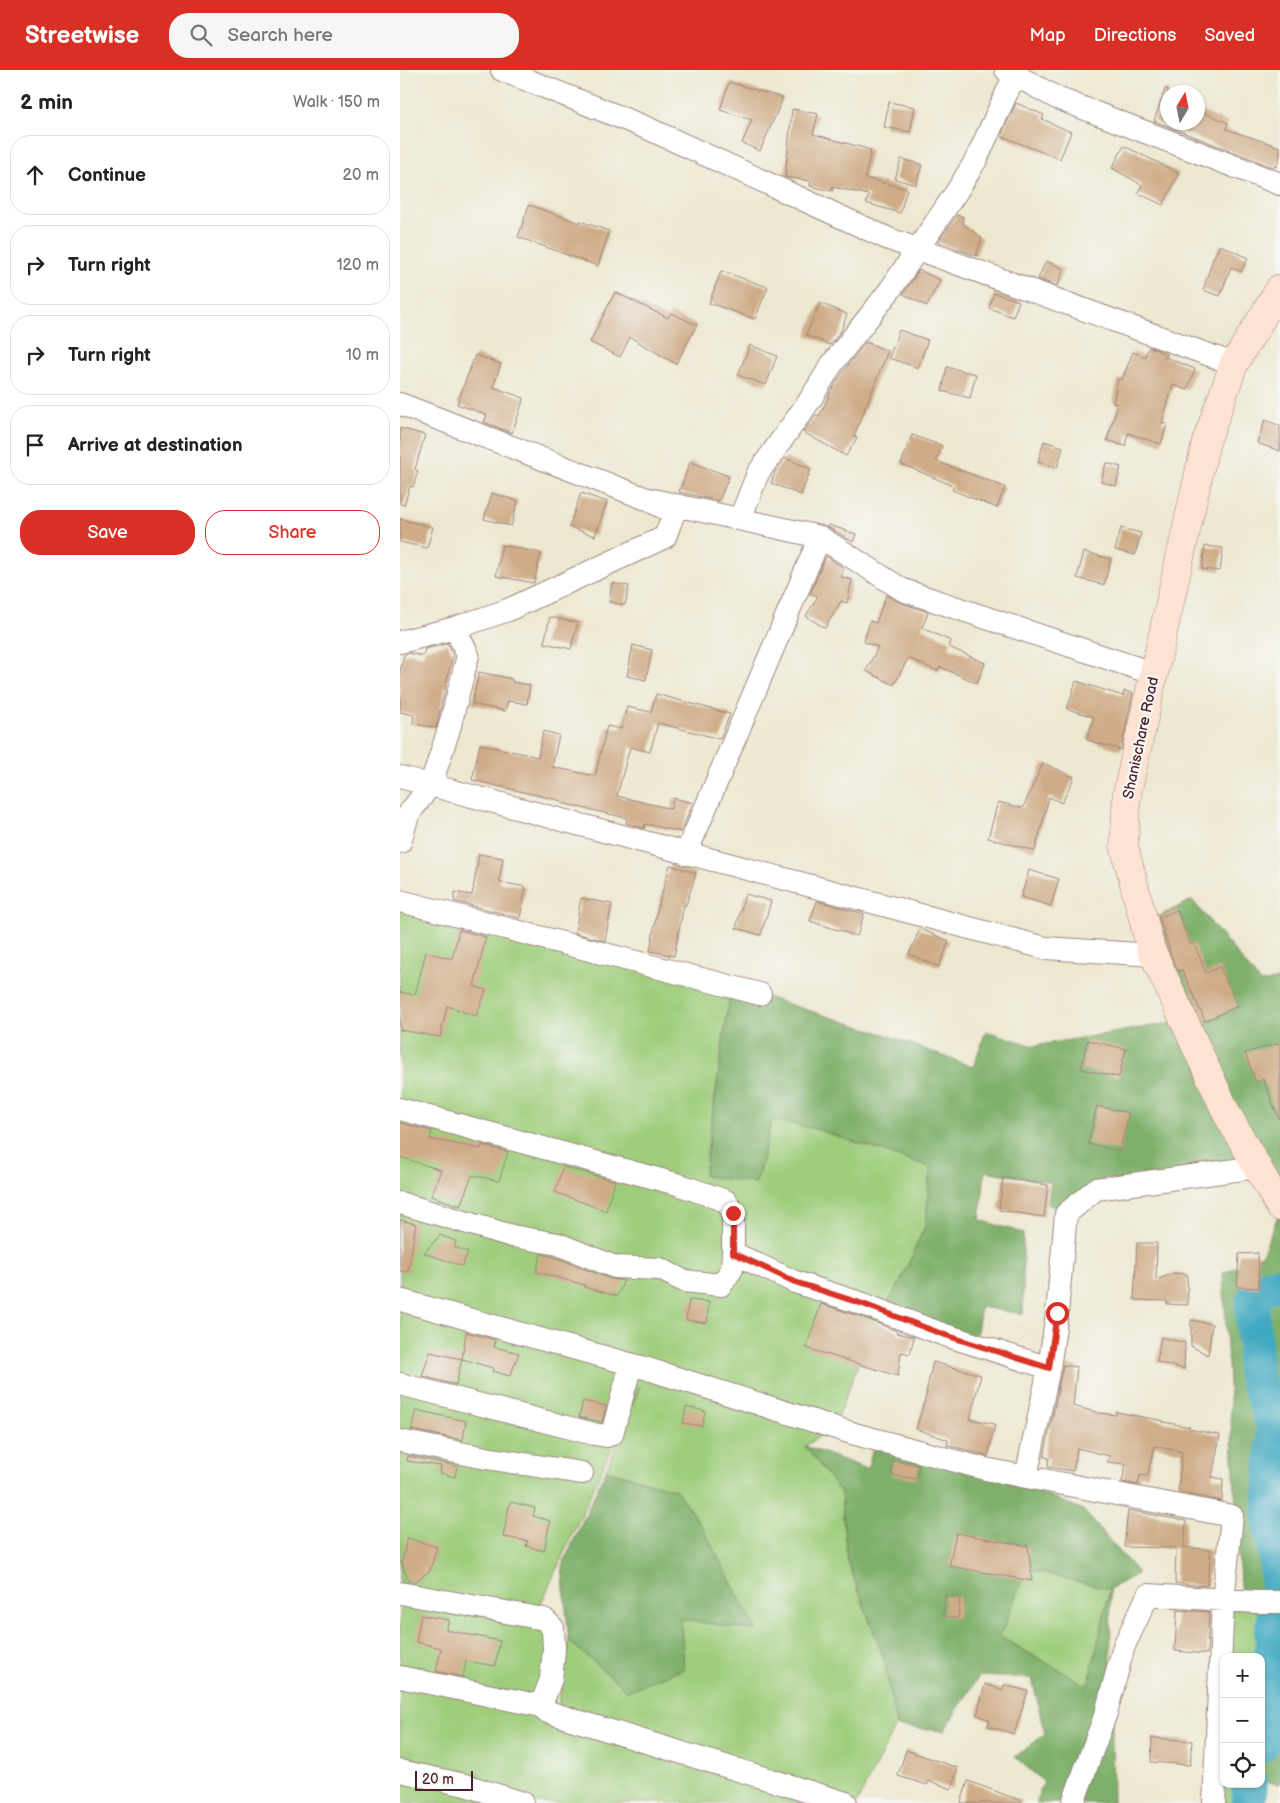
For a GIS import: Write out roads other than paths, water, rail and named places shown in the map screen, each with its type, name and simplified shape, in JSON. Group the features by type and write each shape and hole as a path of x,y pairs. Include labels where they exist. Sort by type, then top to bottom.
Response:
{"street":[{"path":"502,70 647,128 889,239 1234,364"},
{"path":"740,518 758,473 810,400 832,364 890,290 958,191 976,160 1013,71 1057,98 1280,184"},
{"name":"Shanischare Road","path":"1280,288 1234,364 1206,442 1127,793 1124,846 1154,955 1226,1114 1280,1207"},
{"path":"400,404 644,498 674,513 665,537 508,610 455,628 400,642"},
{"path":"644,498 820,537 903,590 1155,674"},
{"path":"686,854 820,537"},
{"path":"400,842 408,815 431,784 449,730 468,655 455,628"},
{"path":"400,777 1045,948 1154,955"},
{"path":"400,901 760,994"},
{"path":"400,1110 680,1185 726,1201 733,1213 732,1269 720,1285 684,1281 660,1269 615,1266 558,1244 512,1236 400,1204"},
{"path":"1026,1477 1049,1368 1057,1313 1066,1214 1096,1189 1258,1167"},
{"path":"733,1253 795,1282 863,1304 942,1334 1049,1368"},
{"path":"400,1300 631,1364 855,1434 985,1469 1232,1516 1223,1600 1214,1803"},
{"path":"400,1384 606,1436 612,1434 631,1364"},
{"path":"400,1441 486,1458 582,1473"},
{"path":"400,1593 544,1619 553,1628 554,1650 551,1679 542,1706"},
{"path":"1073,1803 1106,1713 1124,1646 1148,1595 1280,1602"},
{"path":"400,1677 542,1706 545,1710 846,1803"},
{"path":"400,1771 466,1785 523,1803"}],"waterway":[{"path":"1262,1743 1274,1706 1272,1633 1278,1595 1276,1558 1270,1518 1274,1426 1254,1372 1255,1352 1252,1305 1259,1288 1280,1284"},
{"path":"1248,1803 1250,1788"}]}
